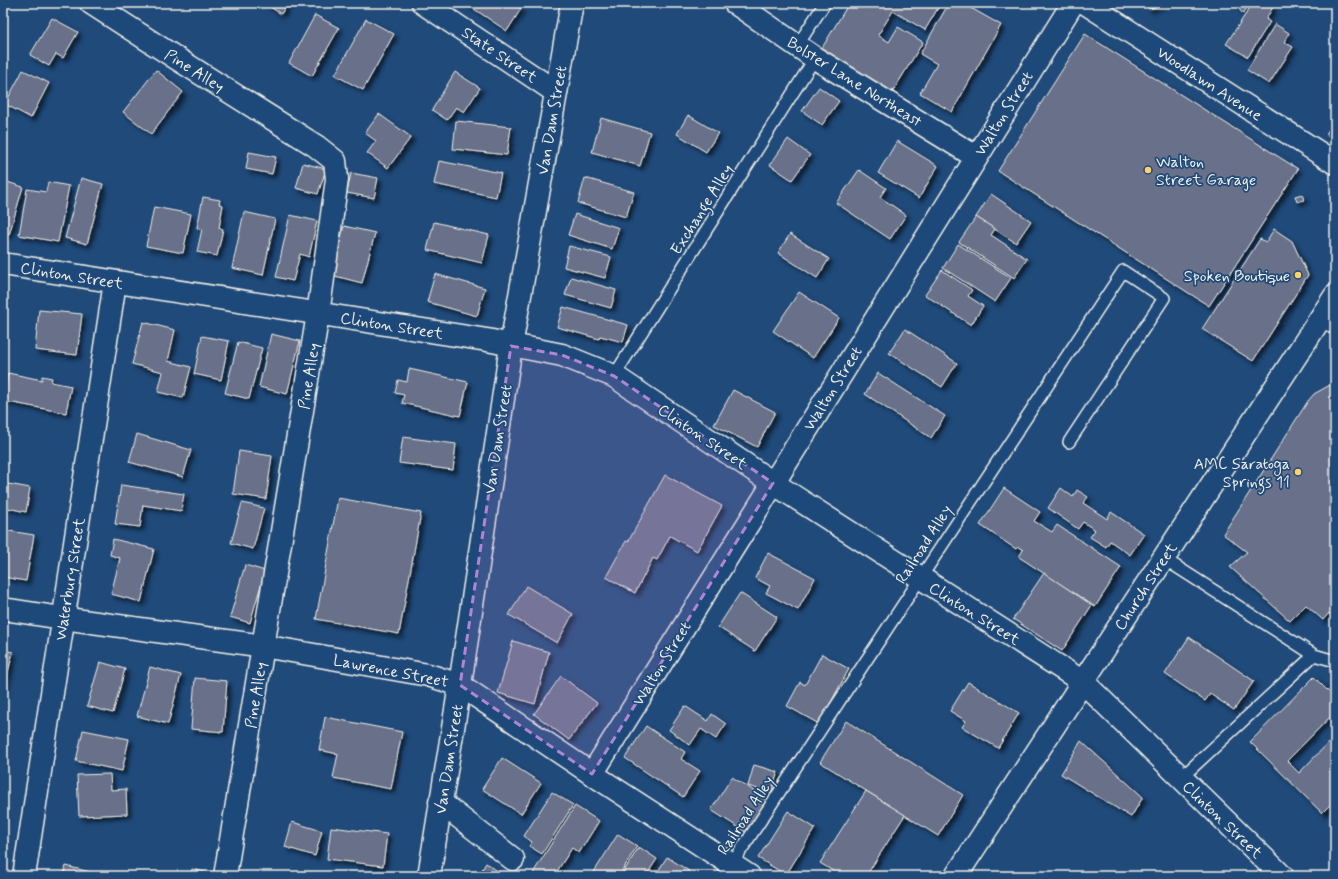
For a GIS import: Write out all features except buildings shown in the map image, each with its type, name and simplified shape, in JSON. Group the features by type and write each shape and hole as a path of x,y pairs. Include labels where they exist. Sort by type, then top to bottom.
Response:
{"street":[{"name":"Pine Alley","path":"91,3 316,146 335,161 337,179 318,314 225,876"},
{"name":"State Street","path":"423,3 556,92"},
{"name":"Van Dam Street","path":"429,876 460,684 511,346 572,3"},
{"name":"Bolster Lane Northeast","path":"735,3 806,52 976,157"},
{"name":"Walton Street","path":"592,774 1073,3"},
{"name":"Woodlawn Avenue","path":"1085,3 1335,163"},
{"name":"Clinton Street","path":"3,264 487,340 562,355 614,376 773,483 920,579 1083,682 1282,876"},
{"name":"Waterbury Street","path":"24,876 62,618 115,282"},
{"name":"Church Street","path":"956,876 1163,558 1331,311"},
{"name":"Lawrence Street","path":"3,609 264,646 428,675 460,684 592,774 728,870 749,876"},
{"path":"440,802 513,858"}],"lane":[{"name":"Exchange Alley","path":"614,376 806,52 825,3"},
{"name":"Railroad Alley","path":"728,870 1122,271 1164,298 1069,442"},
{"path":"1163,558 1314,655 1335,661"},
{"path":"1181,778 1314,655"}],"highlighted area":[{"path":"511,346 562,355 614,376 773,483 592,774 460,685"}],"place":[{"name":"Walton Street Garage","path":"1148,170"},
{"name":"Spoken Boutique","path":"1298,275"},
{"name":"AMC Saratoga Springs 11","path":"1298,472"}]}
